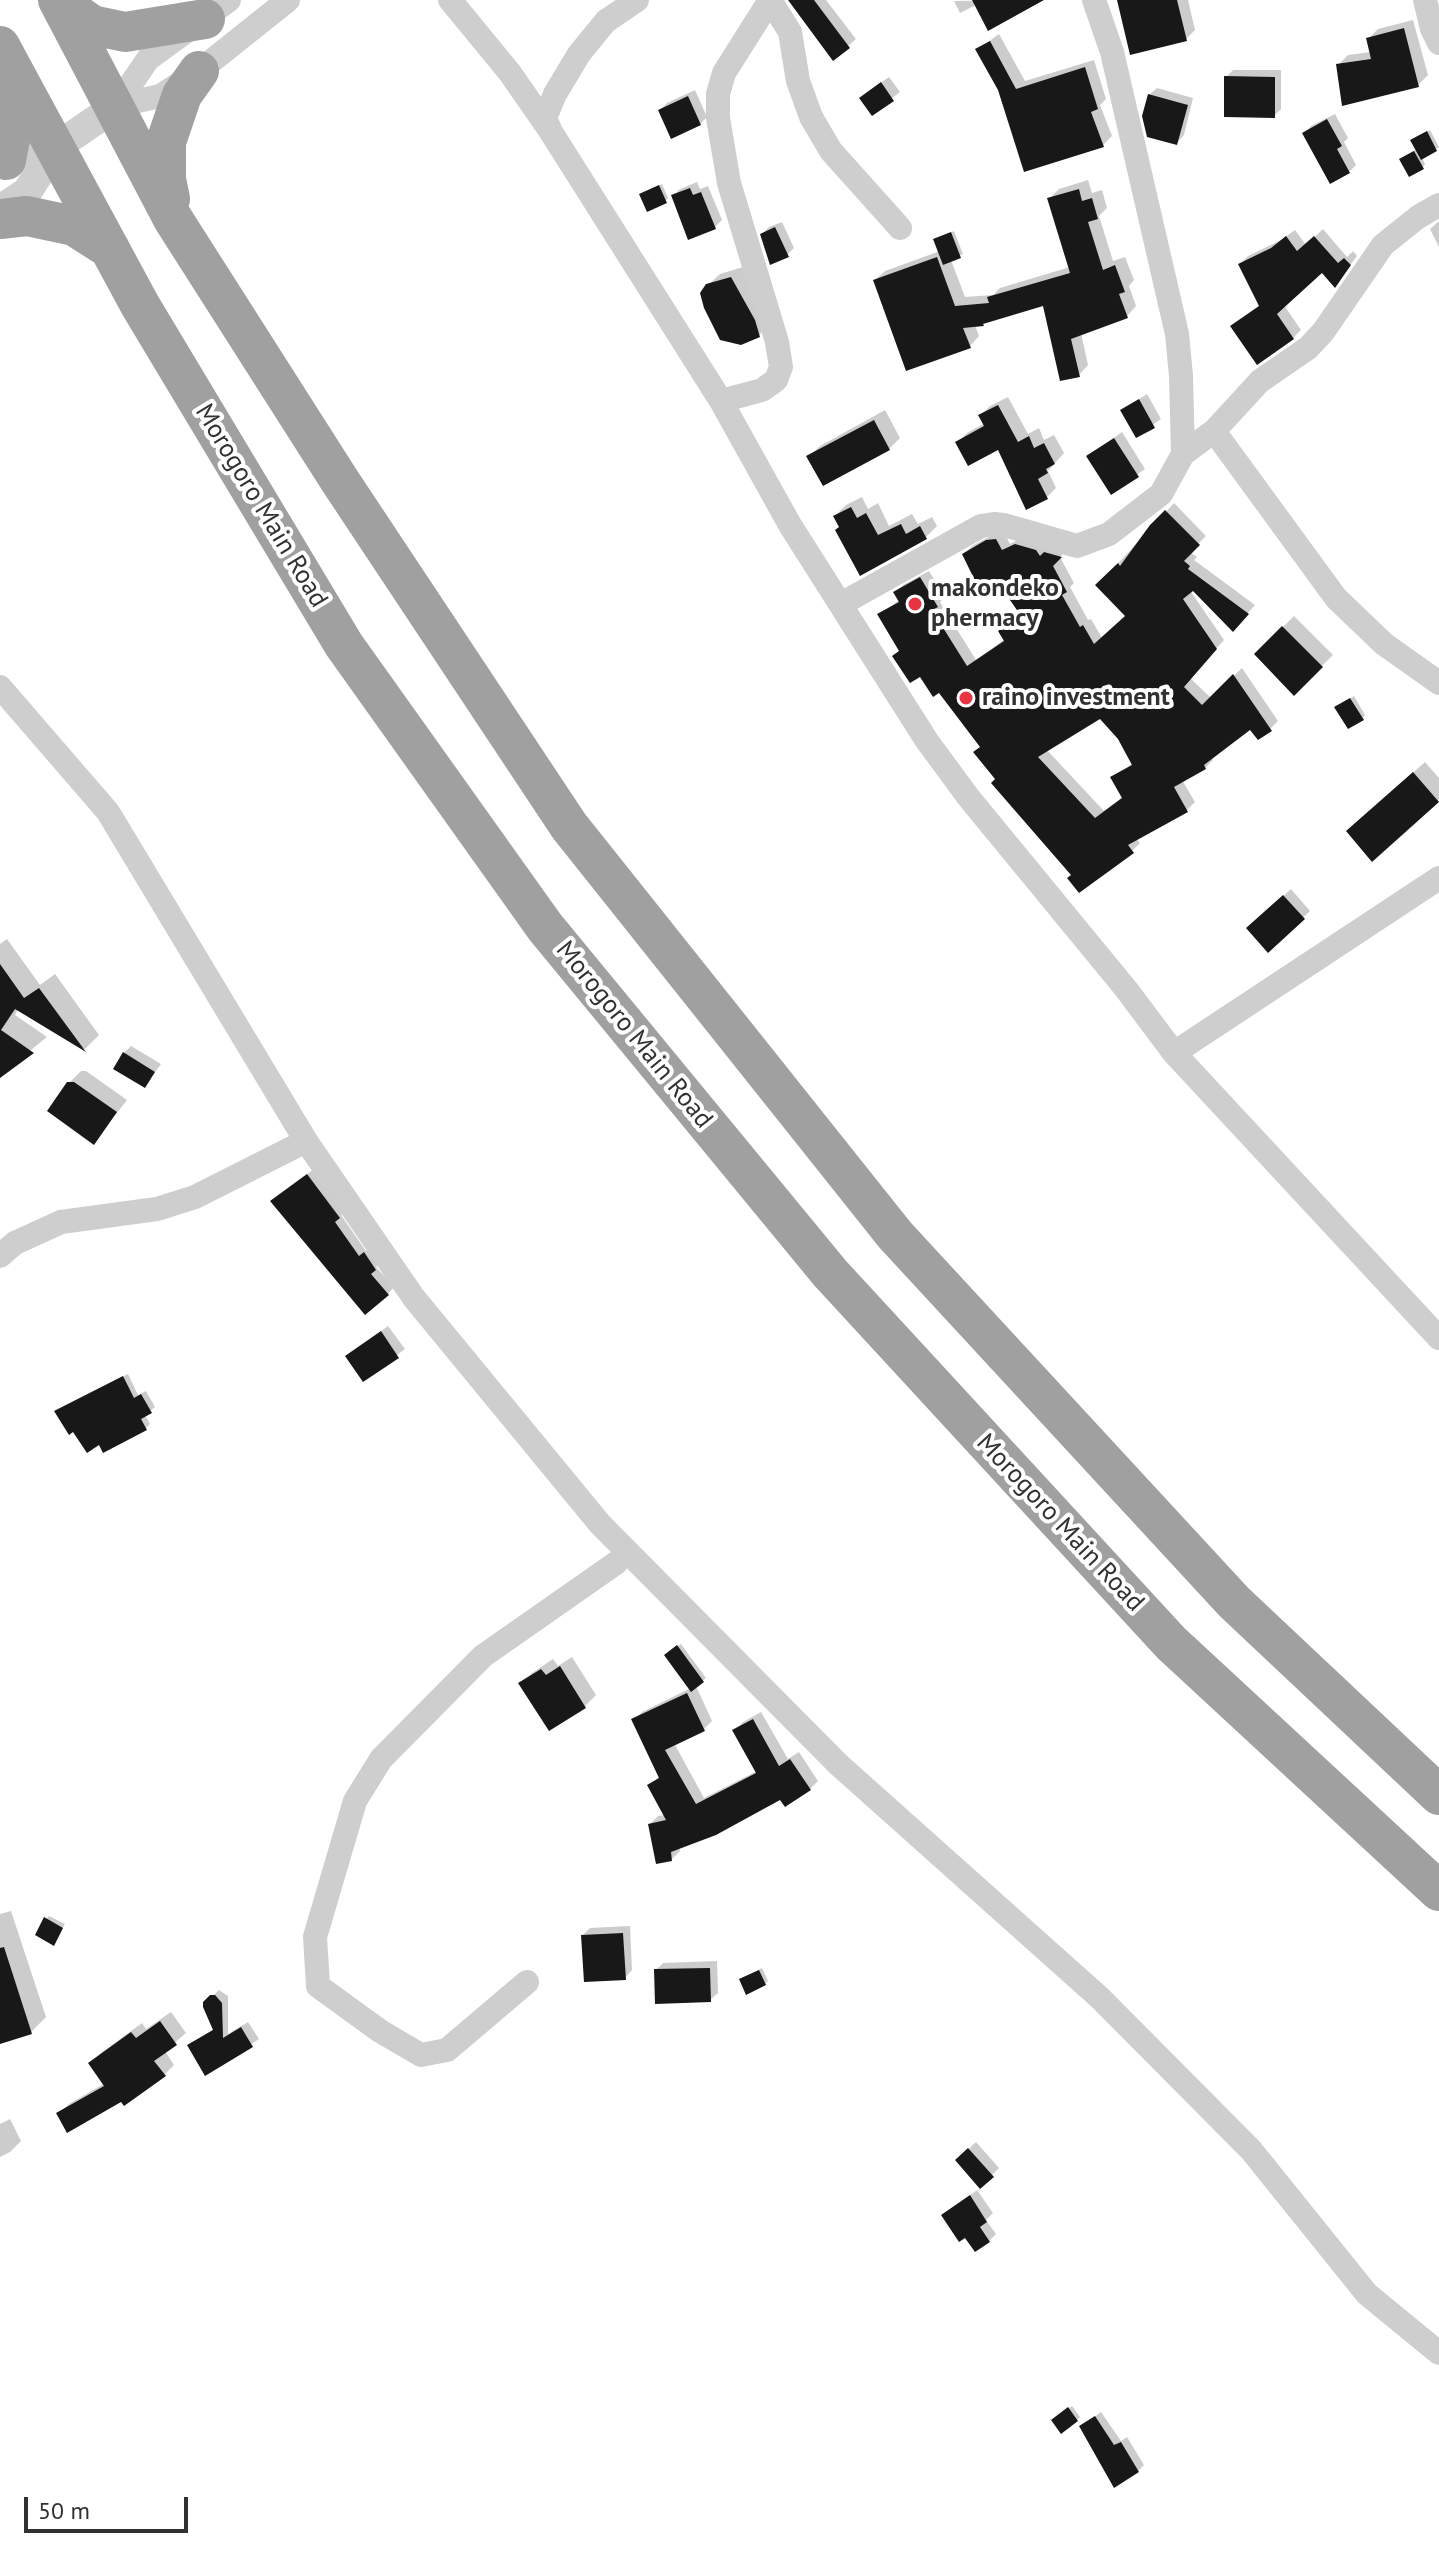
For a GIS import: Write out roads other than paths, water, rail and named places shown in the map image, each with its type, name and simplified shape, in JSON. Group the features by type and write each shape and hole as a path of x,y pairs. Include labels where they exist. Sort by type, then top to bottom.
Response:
{"highway":[{"path":"59,1 92,25 125,32 217,9"},
{"path":"59,1 173,219 340,481 569,826 895,1235 1234,1602 1439,1795"},
{"path":"2,48 17,102 3,162"},
{"name":"Morogoro Main Road","path":"2,48 140,305 344,645 545,927 830,1273 1160,1631 1439,1891"},
{"path":"173,219 166,179 166,142 182,95 199,71"},
{"path":"0,219 27,216 74,226 110,249"}],"street":[{"path":"116,106 160,96 199,71 288,0"},
{"path":"450,0 510,73 551,132 721,401 790,525 927,741 969,798 1126,989 1174,1053 1439,1338"},
{"path":"551,132 545,118 555,94 579,54 606,21 637,0"},
{"path":"721,401 762,390 776,380 781,367 777,342 729,183 718,118 718,94 724,73 770,0 790,32 798,81 811,117 831,151 900,228"},
{"path":"1094,0 1112,52 1171,307 1181,376 1183,454"},
{"path":"1425,0 1439,43"},
{"path":"3,162 55,148 116,106 148,59 217,9"},
{"path":"0,210 27,192 55,148"},
{"path":"841,604 981,526 994,524 1077,546 1109,534 1161,494 1183,454 1214,431 1260,381 1308,348 1323,332 1383,245 1418,217 1439,205"},
{"path":"1214,431 1336,598 1384,644 1439,683"},
{"path":"0,687 108,812 306,1141 414,1298 600,1524 838,1764 1100,1998 1251,2150 1367,2294 1439,2353"},
{"path":"1174,1053 1439,878"},
{"path":"0,1256 15,1243 61,1222 157,1209 195,1197 306,1141"},
{"path":"527,1982 447,2050 421,2055 380,2031 318,1986 315,1937 355,1801 381,1759 483,1656 616,1563"}],"place":[{"name":"makondeko phermacy","path":"915,604"},
{"name":"raino investment","path":"966,698"}]}
